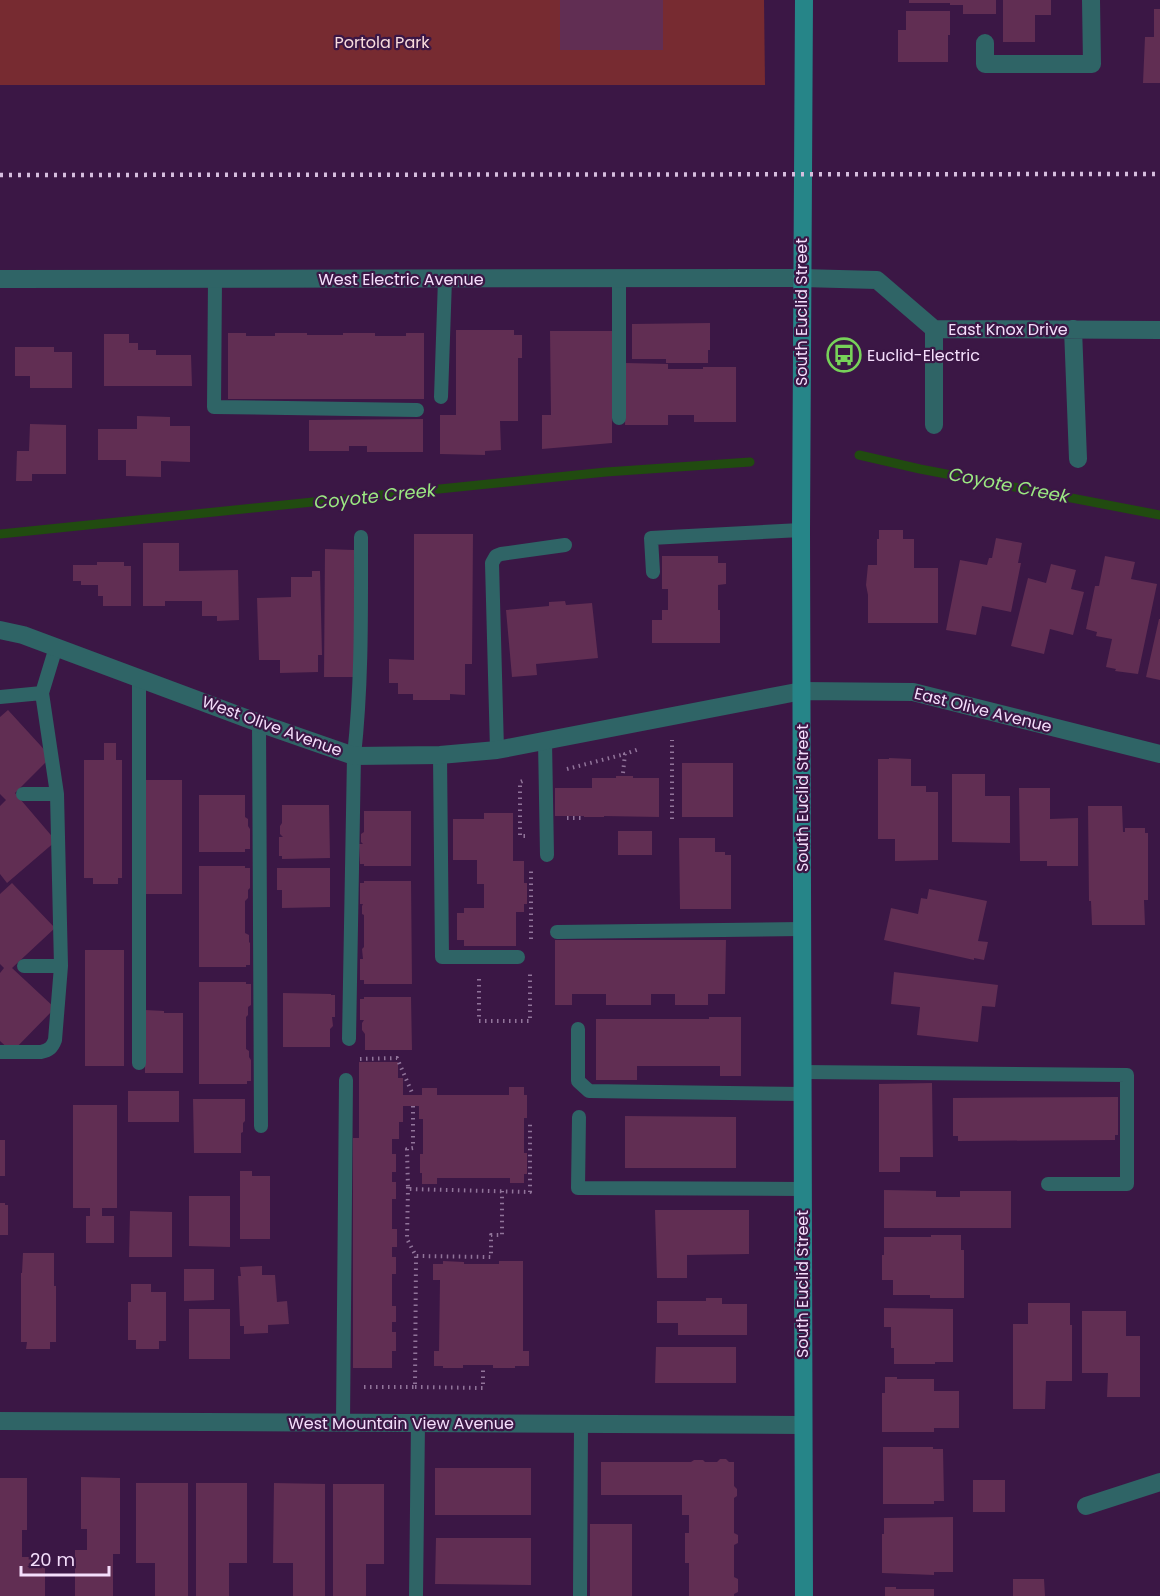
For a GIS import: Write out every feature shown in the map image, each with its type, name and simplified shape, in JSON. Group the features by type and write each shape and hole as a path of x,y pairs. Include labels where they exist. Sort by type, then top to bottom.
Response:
{"main road":[{"name":"South Euclid Street","path":"804,0 801,435 804,1596"}],"street":[{"path":"985,43 985,64 1092,64 1091,0"},
{"name":"West Electric Avenue","path":"0,279 802,278"},
{"name":"East Knox Drive","path":"802,278 877,280 934,329 1160,330"},
{"path":"933,425 934,329"},
{"path":"1073,329 1078,459"},
{"name":"West Olive Avenue","path":"0,630 23,635 354,756 497,750 802,691"},
{"name":"East Olive Avenue","path":"802,691 914,692 1160,754"},
{"name":"West Mountain View Avenue","path":"0,1421 803,1425"},
{"path":"1086,1506 1160,1482"}],"lane":[{"path":"619,278 619,418"},
{"path":"215,279 214,407 417,410"},
{"path":"441,397 445,279"},
{"path":"653,572 651,538 801,530"},
{"path":"349,1039 354,756 361,669 361,537"},
{"path":"497,750 492,563 496,556 501,554 565,544"},
{"path":"0,1052 41,1052 52,1047 55,1040 61,966 57,794 42,693 56,647"},
{"path":"139,677 139,1063"},
{"path":"0,697 42,693"},
{"path":"259,723 261,1126"},
{"path":"545,741 547,855"},
{"path":"440,754 442,957 518,957"},
{"path":"23,794 57,794"},
{"path":"557,932 802,929"},
{"path":"24,966 61,966"},
{"path":"578,1029 578,1081 589,1091 802,1094"},
{"path":"802,1072 1127,1075 1127,1184 1048,1184"},
{"path":"343,1423 346,1080"},
{"path":"579,1117 579,1188 802,1189"},
{"path":"416,1596 418,1423"},
{"path":"580,1423 580,1596"}],"path":[{"path":"663,742 673,739 672,819"},
{"path":"546,774 644,748"},
{"path":"624,773 625,754"},
{"path":"479,957 479,1020 530,1020 530,968"},
{"path":"346,1080 345,1059 397,1058 413,1095"},
{"path":"413,1106 413,1148 407,1149 407,1239 416,1256 415,1387"},
{"path":"408,1186 408,1189 530,1192 530,1124"},
{"path":"416,1256 491,1257 491,1235 502,1235 502,1191"},
{"path":"345,1386 483,1388 483,1368"}],"green space":[{"name":"Portola Park","path":"0,0 764,0 765,85 0,85"}],"building":[{"path":"560,0 663,0 663,50 560,50"},
{"path":"909,0 996,0 996,14 963,14 963,5 909,3"},
{"path":"1003,0 1051,0 1051,15 1035,15 1035,42 1003,42"},
{"path":"1154,9 1160,9 1160,83 1143,83 1145,37 1154,37"},
{"path":"906,11 950,11 948,62 898,62 898,30 906,30"},
{"path":"710,323 708,363 666,363 666,359 632,359 632,324"},
{"path":"456,330 514,330 514,335 522,335 522,358 518,358 518,421 500,421 501,450 485,451 485,455 440,454 440,415 456,415"},
{"path":"550,331 612,331 612,443 542,449 542,415 551,415"},
{"path":"228,333 246,333 246,336 275,336 275,333 343,335 343,333 375,333 375,336 406,336 406,333 424,333 424,399 228,399"},
{"path":"104,334 129,334 129,343 138,343 138,350 156,350 156,355 191,355 192,386 104,386"},
{"path":"15,347 54,347 54,352 72,352 72,388 30,388 30,376 15,376"},
{"path":"626,363 668,364 668,369 736,367 736,422 694,422 694,415 668,415 668,425 625,425"},
{"path":"137,416 170,417 170,426 190,426 190,462 161,461 161,477 126,476 126,460 98,460 98,429 137,429"},
{"path":"423,419 423,452 367,452 367,446 349,446 349,451 309,451 309,420"},
{"path":"30,424 66,425 66,474 32,474 32,481 16,481 17,451 29,451"},
{"path":"879,530 903,530 903,539 914,539 914,568 938,568 938,623 868,623 866,585 868,565 877,565"},
{"path":"414,534 473,534 472,664 465,664 465,695 450,694 450,700 413,700 413,694 398,694 398,683 389,683 389,659 414,660"},
{"path":"996,538 1022,543 1018,563 1021,563 1011,612 982,606 976,635 946,630 960,560 987,565 989,558 992,558"},
{"path":"143,543 179,543 179,571 238,570 239,620 217,621 217,616 202,616 202,601 165,601 165,606 143,606"},
{"path":"325,549 354,550 354,677 324,677"},
{"path":"662,556 718,556 718,563 726,563 726,584 718,585 720,643 652,643 652,620 662,620 662,610 668,610 668,589 662,589"},
{"path":"1105,556 1135,562 1131,579 1157,584 1138,674 1115,671 1116,669 1106,667 1112,639 1096,636 1097,632 1086,629 1095,586 1099,586"},
{"path":"97,562 124,562 124,566 131,566 131,606 103,606 103,596 98,596 98,585 81,585 81,581 73,581 73,565 97,565"},
{"path":"1051,564 1076,570 1071,589 1084,592 1073,635 1050,629 1044,654 1011,646 1028,578 1046,583"},
{"path":"312,571 320,571 322,655 318,655 318,672 280,673 280,660 259,660 257,598 291,597 291,577 312,577"},
{"path":"565,601 566,605 592,603 598,658 536,664 537,675 512,677 506,610 549,606 549,602"},
{"path":"1160,619 1160,680 1146,677"},
{"path":"8,710 51,757 15,793 56,841 7,883 0,874 0,806 6,800 0,794 0,717"},
{"path":"104,743 116,743 116,760 122,760 122,878 118,878 118,884 93,884 93,878 84,878 84,760 104,760"},
{"path":"878,759 911,759 911,786 926,786 926,792 938,792 938,860 895,861 895,839 878,839"},
{"path":"682,763 733,763 733,817 682,817"},
{"path":"952,774 985,774 985,796 1010,796 1010,843 952,842"},
{"path":"616,776 659,778 659,817 555,816 555,788 592,788 592,778 616,778"},
{"path":"144,780 182,780 182,894 144,894"},
{"path":"1019,788 1050,788 1050,819 1078,818 1078,866 1047,866 1047,861 1020,861"},
{"path":"199,795 245,795 245,817 248,819 250,829 250,849 245,849 245,852 199,852"},
{"path":"282,805 329,805 330,858 282,859 282,856 279,856 279,837 283,837 280,834"},
{"path":"1088,806 1122,806 1123,832 1125,828 1145,828 1145,833 1148,833 1148,900 1144,900 1145,925 1092,925 1091,901 1089,901"},
{"path":"364,811 411,811 411,866 364,866 360,864 359,844 363,844 361,834 364,832"},
{"path":"484,813 513,813 513,861 524,861 524,883 527,883 527,904 524,904 524,912 516,912 516,946 464,946 464,940 457,940 457,913 464,913 464,908 484,908 484,884 477,884 477,860 453,860 453,819 484,819"},
{"path":"618,831 652,831 652,855 618,855"},
{"path":"679,838 715,838 715,852 725,852 725,855 731,855 731,909 680,909"},
{"path":"199,866 245,866 245,868 250,868 250,888 245,901 245,933 249,935 250,965 246,967 199,967"},
{"path":"277,868 330,868 330,907 282,908 282,890 277,890"},
{"path":"364,881 411,881 412,984 364,984 364,980 360,980 360,959 363,959 362,949 364,947 364,915 362,914 363,904 360,904 360,883"},
{"path":"12,883 55,928 12,968 55,1008 12,1052 0,1041 0,973 4,968 0,964 0,894"},
{"path":"929,889 987,901 978,941 988,942 984,960 974,958 974,960 884,940 891,908 918,914 921,898 927,899"},
{"path":"555,940 726,940 725,994 708,994 708,1005 675,1005 675,994 651,994 651,1005 606,1005 606,994 572,994 572,1005 555,1005"},
{"path":"85,950 124,950 124,1066 85,1066"},
{"path":"894,972 998,985 995,1007 982,1006 978,1042 917,1035 920,1007 891,1004"},
{"path":"199,982 246,982 246,984 251,984 251,1005 248,1007 246,1017 246,1049 249,1051 251,1060 251,1081 247,1081 247,1084 199,1084"},
{"path":"283,993 335,995 335,1017 332,1017 333,1026 330,1029 330,1047 283,1047"},
{"path":"364,997 411,997 412,1050 365,1050 365,1034 362,1030 364,1020 360,1020 360,999"},
{"path":"145,1010 183,1013 183,1073 145,1073"},
{"path":"709,1017 741,1017 741,1076 720,1076 720,1066 637,1066 637,1080 596,1080 596,1019 709,1019"},
{"path":"359,1062 398,1062 398,1078 403,1078 403,1095 422,1095 422,1088 437,1088 437,1095 509,1095 509,1087 524,1087 524,1095 527,1095 527,1118 524,1118 524,1153 527,1153 527,1174 524,1174 524,1183 510,1183 510,1178 437,1178 437,1184 422,1184 420,1154 423,1154 423,1119 419,1119 419,1106 403,1106 403,1122 399,1122 399,1139 392,1139 392,1154 396,1154 396,1172 392,1172 392,1182 396,1182 396,1199 392,1199 392,1229 397,1229 397,1247 392,1247 392,1257 396,1257 396,1274 392,1274 392,1306 396,1306 396,1322 392,1322 392,1332 396,1332 396,1351 392,1351 392,1368 353,1368 353,1138 359,1138"},
{"path":"932,1083 933,1157 900,1157 900,1172 879,1172 879,1084"},
{"path":"128,1091 179,1091 179,1122 128,1122"},
{"path":"1118,1097 1118,1135 1115,1135 1115,1140 958,1141 958,1136 953,1136 953,1098"},
{"path":"193,1099 245,1099 241,1153 194,1153"},
{"path":"73,1105 117,1105 117,1208 102,1208 102,1216 114,1216 114,1243 86,1243 86,1216 90,1216 90,1208 73,1208"},
{"path":"625,1116 736,1117 736,1168 625,1168"},
{"path":"0,1140 5,1140 5,1176 0,1176"},
{"path":"240,1171 252,1171 252,1176 270,1176 270,1239 240,1239"},
{"path":"884,1190 936,1191 936,1197 960,1197 960,1191 1011,1191 1011,1228 884,1228"},
{"path":"189,1196 230,1196 230,1247 189,1246"},
{"path":"0,1203 8,1205 8,1235 0,1235"},
{"path":"655,1210 749,1210 749,1254 687,1255 687,1278 657,1278"},
{"path":"130,1211 172,1212 172,1257 129,1257"},
{"path":"931,1235 961,1235 961,1250 964,1250 964,1298 893,1295 893,1280 882,1280 884,1237 931,1237"},
{"path":"23,1253 54,1253 56,1342 50,1342 50,1349 26,1349 27,1342 21,1342"},
{"path":"443,1261 464,1262 464,1264 499,1264 499,1261 523,1261 523,1351 529,1351 529,1366 493,1368 493,1365 463,1365 463,1368 443,1368 443,1366 434,1366 434,1351 439,1351 440,1280 433,1280 433,1264 443,1264"},
{"path":"262,1266 262,1275 275,1275 277,1302 287,1301 289,1324 268,1325 268,1333 244,1334 244,1326 240,1326 238,1276 241,1276 240,1267"},
{"path":"184,1269 214,1269 214,1300 184,1301"},
{"path":"131,1284 151,1284 151,1292 166,1292 166,1341 159,1341 159,1349 136,1349 136,1340 128,1340 128,1302 131,1302"},
{"path":"706,1298 722,1298 722,1304 747,1304 747,1335 678,1335 678,1323 657,1323 657,1301 706,1301"},
{"path":"1028,1303 1070,1303 1072,1381 1046,1381 1045,1409 1013,1409 1013,1324 1028,1324"},
{"path":"884,1308 953,1309 953,1362 894,1364 891,1327 884,1327"},
{"path":"189,1309 230,1309 230,1359 189,1359"},
{"path":"1082,1311 1126,1311 1126,1336 1140,1336 1140,1397 1107,1397 1108,1373 1082,1373"},
{"path":"656,1347 736,1347 736,1383 655,1383"},
{"path":"885,1377 934,1379 934,1391 959,1391 959,1428 934,1428 934,1432 882,1432 882,1393 885,1393"},
{"path":"883,1447 943,1449 944,1501 934,1501 934,1504 883,1504"},
{"path":"720,1459 734,1462 734,1486 737,1489 737,1496 734,1498 734,1533 738,1535 738,1543 734,1545 734,1577 738,1579 738,1592 734,1596 689,1596 689,1563 685,1563 685,1533 689,1533 689,1515 682,1515 682,1495 601,1495 601,1462 703,1460 717,1462"},
{"path":"435,1468 531,1468 531,1515 435,1515"},
{"path":"81,1477 120,1478 120,1554 113,1554 113,1596 75,1596 75,1550 87,1550 87,1529 81,1529"},
{"path":"0,1478 27,1478 27,1530 22,1530 22,1557 31,1557 31,1560 45,1560 45,1596 0,1596"},
{"path":"973,1480 1005,1480 1005,1512 973,1512"},
{"path":"136,1483 188,1483 188,1596 155,1596 155,1563 136,1563"},
{"path":"196,1483 247,1483 247,1563 229,1563 229,1596 196,1596"},
{"path":"274,1483 325,1484 325,1596 293,1596 293,1563 273,1563"},
{"path":"333,1484 384,1484 384,1564 366,1564 366,1596 333,1596"},
{"path":"953,1517 953,1572 934,1572 934,1575 882,1573 884,1518"},
{"path":"590,1524 632,1524 632,1596 590,1596"},
{"path":"436,1538 531,1538 531,1585 435,1584"},
{"path":"1013,1579 1044,1579 1045,1596 1013,1596"},
{"path":"885,1587 934,1589 934,1596 885,1596"}],"waterway":[{"name":"Coyote Creek","path":"859,455 920,469 1160,515"},
{"name":"Coyote Creek","path":"0,534 606,472 750,462"}],"railway":[{"path":"0,175 1160,174"}],"place":[{"name":"Euclid-Electric","path":"844,355"}]}
